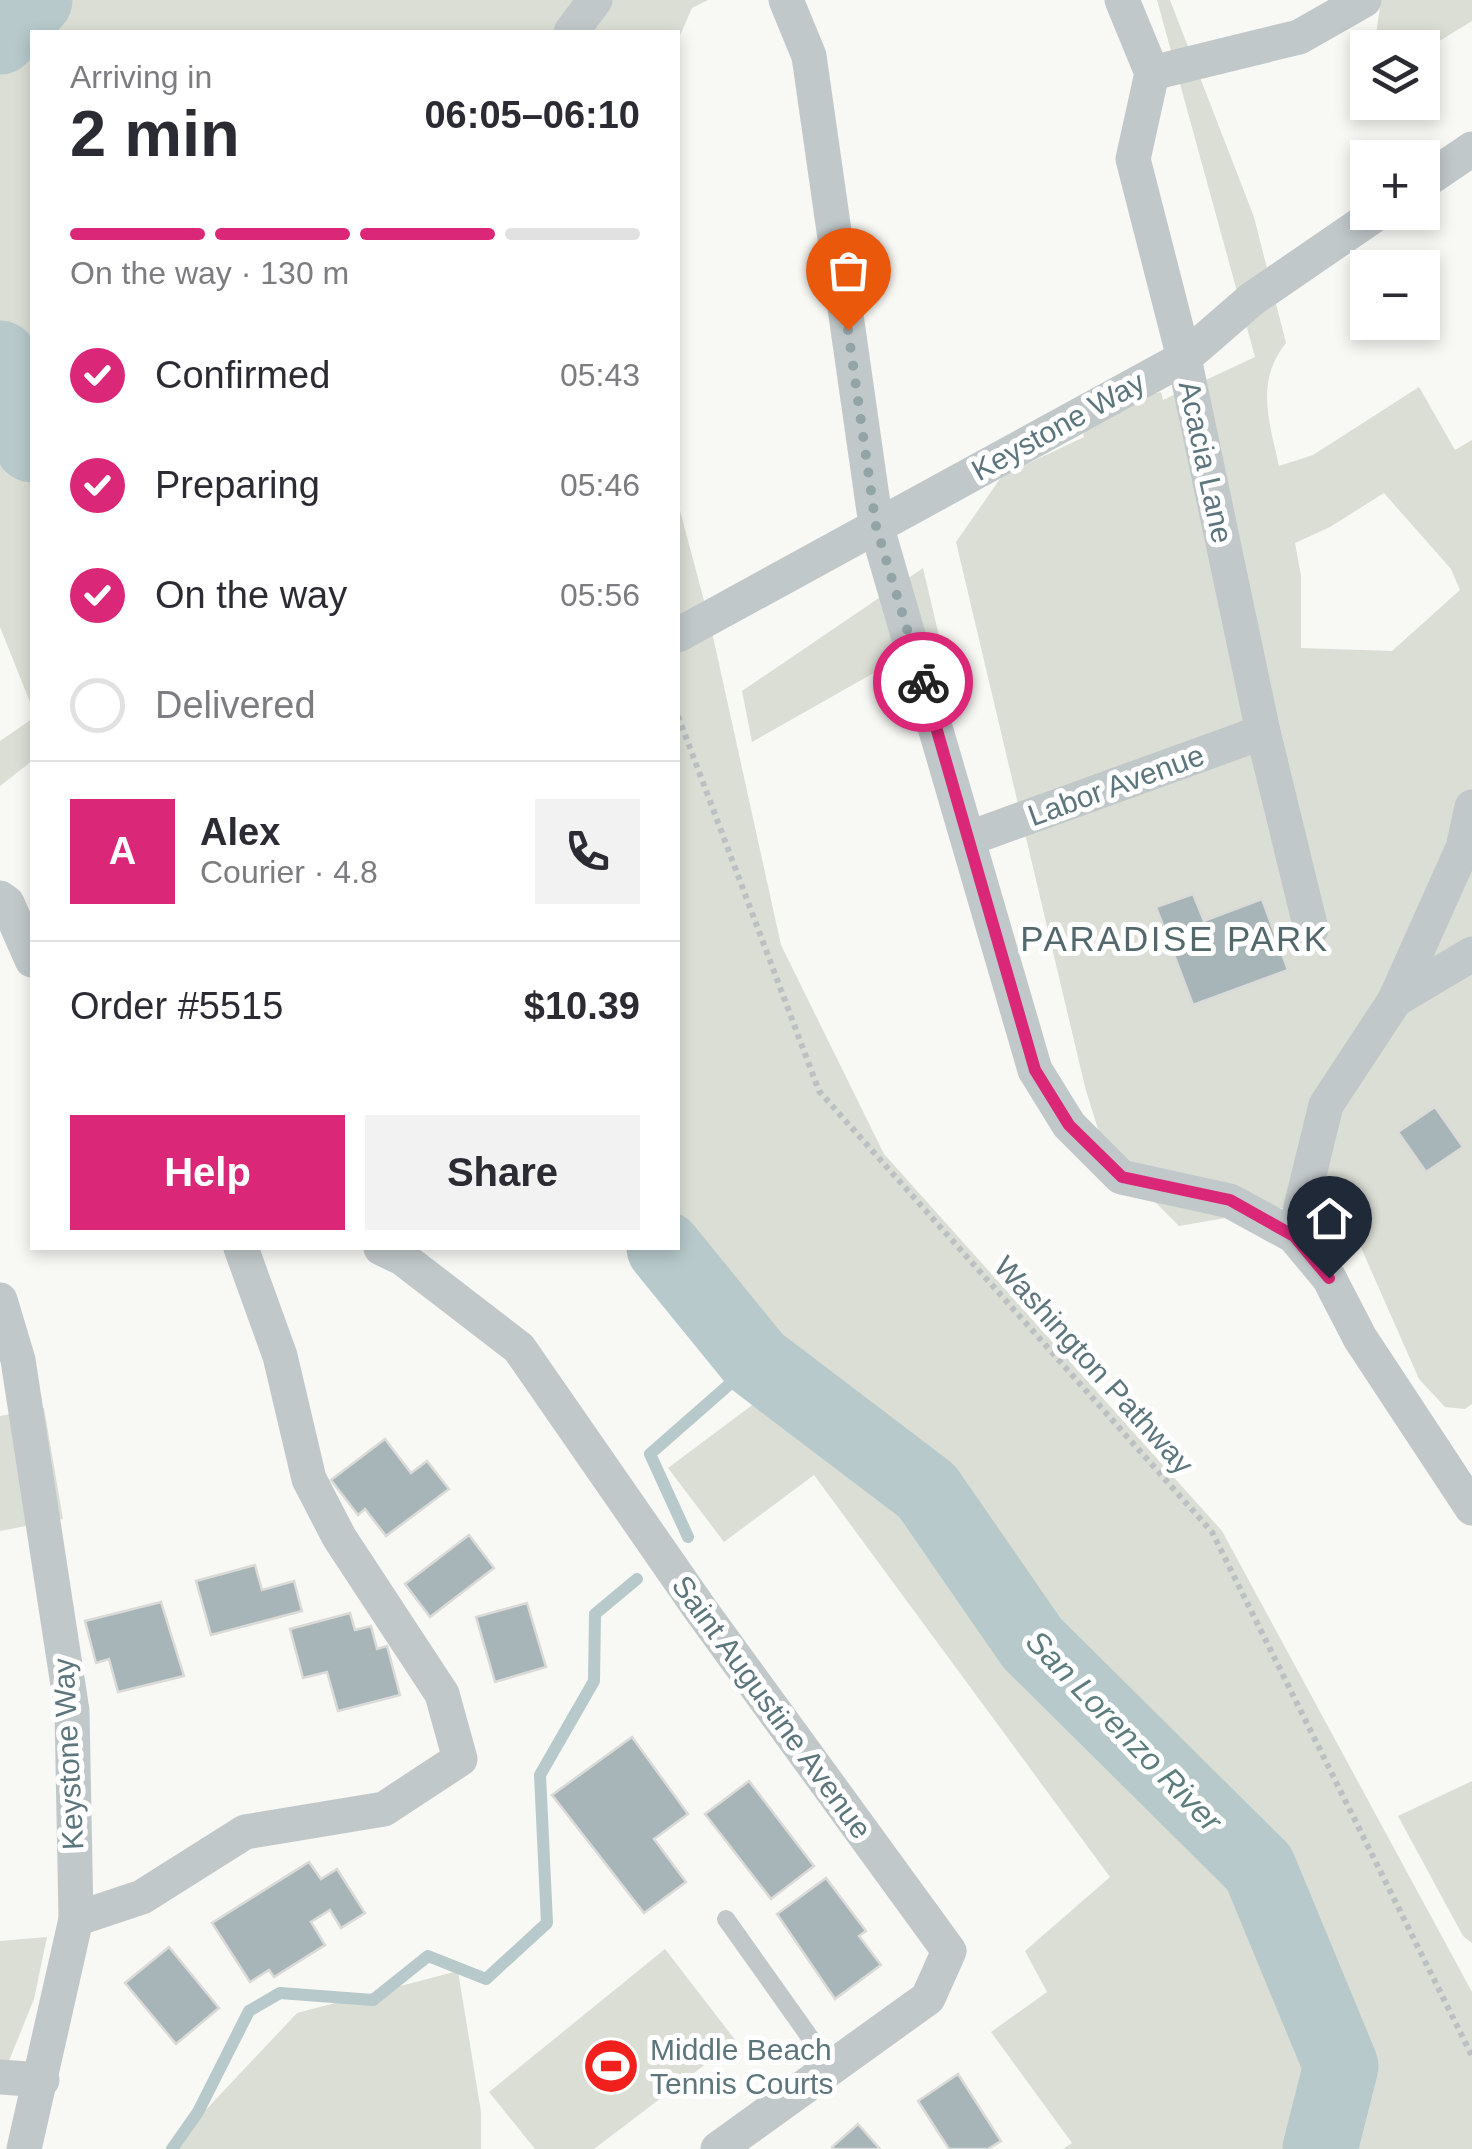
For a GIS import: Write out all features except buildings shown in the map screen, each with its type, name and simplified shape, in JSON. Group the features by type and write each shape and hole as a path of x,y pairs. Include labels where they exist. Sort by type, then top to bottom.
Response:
{"street":[{"path":"572,30 595,0"},
{"path":"786,0 808,56 876,526 1035,1070 1069,1125 1122,1177 1230,1200 1294,1236 1329,1278 1360,1338 1472,1508"},
{"path":"1122,0 1152,73 1299,37 1364,0"},
{"name":"Acacia Lane","path":"1152,73 1133,159 1184,358 1263,732 1311,929"},
{"path":"1440,171 1472,149"},
{"name":"Keystone Way","path":"680,634 1184,358 1252,298 1352,230"},
{"name":"Labor Avenue","path":"970,838 1263,732"},
{"path":"1294,1236 1326,1106 1394,1000 1462,848 1472,807"},
{"path":"0,898 8,903 30,955"},
{"path":"1394,1000 1472,954"},
{"path":"76,1919 142,1896 245,1832 384,1809 460,1759 442,1694 339,1538 309,1479 280,1356 242,1250"},
{"name":"Saint Augustine Avenue","path":"385,1250 402,1258 519,1348 700,1609 949,1951 928,1998 718,2149"},
{"name":"Keystone Way","path":"0,1300 18,1360 72,1711 76,1919 24,2149"},
{"path":"0,2077 42,2080"}],"lane":[{"path":"726,1919 831,2067"}],"path":[{"name":"Washington Pathway","path":"680,721 819,1091 1212,1532 1472,2056"}],"shaded area":[{"path":"0,0 708,0 692,8 680,35 680,30 30,30 30,702 0,627"},
{"path":"1157,0 1170,0 1254,217 1286,343 1270,372 1267,402 1279,466 1313,455 1419,387 1455,450 1472,440 1472,1404 1465,1409 1445,1407 1419,1379 1351,1225 1312,1203 1179,1226 1105,1152 1085,1087 956,542 1002,476 1084,437 1079,411 1161,392 1163,400 1255,357","holes":["1384,493 1451,569 1460,590 1392,651 1301,648 1301,576 1295,543 1330,527"]},
{"path":"1381,0 1472,0 1472,21 1440,41 1440,30 1377,30"},
{"path":"680,510 710,623 781,945 884,1154 1222,1531 1472,1992 1472,2149 1063,2149 1072,2143 991,2032 1047,1992 1025,1951 1110,1877 814,1475 724,1542 668,1468 759,1400 651,1253 644,1250 680,1250"},
{"path":"923,568 939,636 752,742 742,691"},
{"path":"30,720 30,763 0,786 0,741"},
{"path":"44,1408 63,1519 0,1531 0,1416"},
{"path":"1472,1781 1472,1943 1463,1936 1398,1816"},
{"path":"47,1937 34,1999 6,2068 0,2068 0,1941"},
{"name":"Middle Beach Tennis Courts","path":"665,1949 736,2041 594,2149 535,2149 489,2092"},
{"path":"458,1971 481,2112 481,2149 169,2149 297,2013"}],"waterway":[{"name":"San Lorenzo River","path":"0,37 35,0"},
{"name":"San Lorenzo River","path":"0,358 30,440"},
{"name":"San Lorenzo River","path":"666,1250 756,1361 927,1491 1032,1643 1259,1868 1341,2066 1320,2149"},
{"path":"688,1537 650,1454 756,1361"},
{"path":"172,2149 198,2112 249,2011 280,1993 373,2000 428,1956 486,1979 547,1923 540,1775 594,1681 595,1614 637,1579"}],"way so far":[{"path":"848,330 876,526 923,682"}],"place":[{"name":"Middle Beach Tennis Courts","path":"611,2066"}],"district":[{"name":"PARADISE PARK","path":"1175,938"}],"route":[{"path":"923,682 1035,1070 1069,1125 1122,1177 1230,1200 1294,1236 1329,1278"}]}
